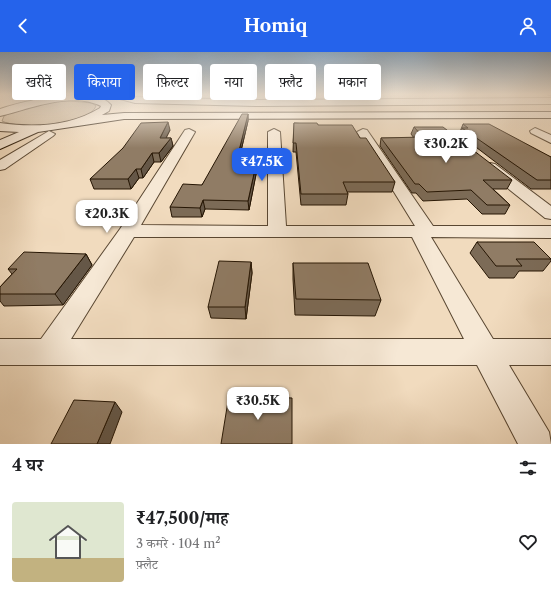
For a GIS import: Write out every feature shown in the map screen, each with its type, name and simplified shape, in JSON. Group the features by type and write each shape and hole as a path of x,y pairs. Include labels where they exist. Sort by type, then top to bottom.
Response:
{"street":[{"path":"0,145 33,131 70,123 101,112"},
{"path":"0,127 29,129 124,116 551,115"},
{"path":"535,131 551,140"},
{"path":"48,352 128,231 189,132"},
{"path":"274,132 277,231"},
{"path":"363,132 423,231 485,352 537,444"},
{"path":"0,166 49,134"},
{"path":"477,156 551,214"},
{"path":"128,231 551,232"},
{"path":"0,352 551,352"}],"shaded area":[{"path":"10,112 91,112 81,118 53,124 37,125 10,124 2,121 4,116"}],"building":[{"path":"242,114 248,114 239,151 259,151 248,201 203,200 200,208 170,207 183,184 202,185"},
{"path":"168,122 160,138 171,138 159,153 152,153 141,169 136,169 128,179 90,179 123,148 141,123"},
{"path":"294,123 352,125 360,138 366,138 395,182 343,182 348,194 301,194 296,143 293,143"},
{"path":"463,124 489,124 551,157 551,180 537,180 462,128 468,128"},
{"path":"414,127 443,127 512,180 483,180 510,205 487,205 471,190 427,192 419,184 415,184 381,138 423,137"},
{"path":"477,242 534,242 551,259 516,259 522,266 496,266"},
{"path":"24,252 86,254 55,294 0,294 0,287 17,269 8,269"},
{"path":"219,261 251,262 245,307 208,307"},
{"path":"293,263 368,263 381,300 296,299"},
{"path":"229,395 292,398 292,444 221,444"},
{"path":"74,400 115,402 97,444 51,444"}]}
